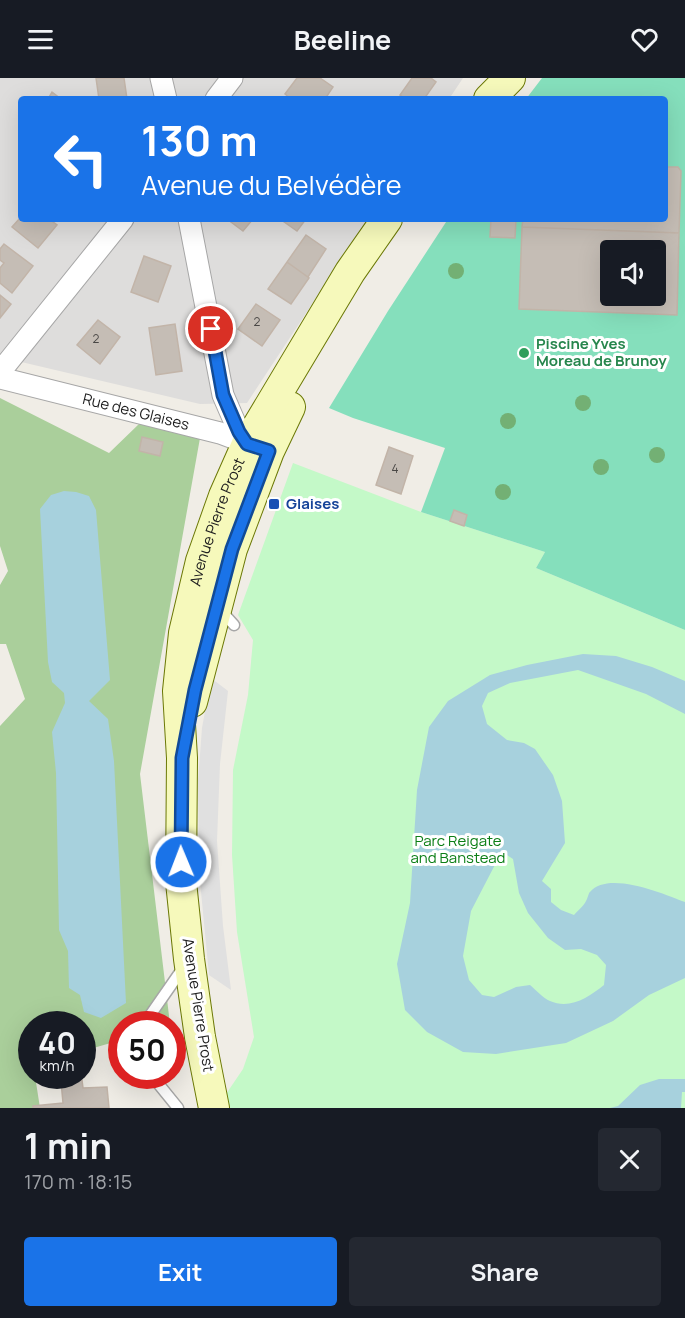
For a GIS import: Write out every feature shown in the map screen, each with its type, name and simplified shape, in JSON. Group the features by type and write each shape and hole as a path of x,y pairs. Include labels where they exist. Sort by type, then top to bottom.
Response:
{"main road":[{"path":"472,96 484,78"},
{"path":"492,96 510,78"},
{"name":"Avenue Pierre Prost","path":"214,1108 200,1037 181,882 182,758 178,691 184,633 201,561 224,496 258,447 350,272 385,222"},
{"name":"Avenue Pierre Prost","path":"182,758 195,690 225,618 232,549 258,447 282,422 341,319 404,222"}],"street":[{"path":"161,78 165,96"},
{"path":"218,96 232,78"},
{"path":"0,372 121,222"},
{"path":"190,222 223,395 239,432 258,447"},
{"name":"Rue des Glaises","path":"0,378 220,433 258,447"}],"lane":[{"path":"184,633 225,618"},
{"path":"154,1011 176,981 189,958"},
{"path":"163,1089 178,1108"}],"shaded area":[{"path":"0,78 463,78 451,96 18,96 18,222 366,222 247,403 200,404 0,357"},
{"path":"211,678 228,691 220,764 217,841 223,926 231,990 209,975 199,871 198,781 202,728"}],"green space":[{"name":"Piscine Yves Moreau de Brunoy","path":"542,78 685,78 685,630 536,568 545,552 421,512 445,448 329,408 446,222 668,222 668,96 528,96"},
{"path":"0,398 109,453 139,424 200,438 140,774 168,1011 108,1011 108,1044 96,1047 96,1011 18,1011 18,1089 37,1089 40,1108 0,1108 0,726 25,699 6,644 0,644 0,585 8,571 0,546"},
{"name":"Parc Reigate and Banstead","path":"293,463 421,512 545,552 536,568 685,630 685,1108 227,1108 224,1097 243,1069 254,1037 237,932 232,855 233,770 248,695 253,640 238,615"}],"water":[{"path":"64,491 89,496 96,510 110,680 89,701 108,719 114,761 126,1003 113,1011 108,1011 108,1014 101,1018 96,1016 96,1011 84,1011 80,995 69,988 68,951 59,930 56,773 52,732 65,703 64,693 52,682 48,662 40,509 51,495"},
{"path":"583,654 616,656 652,667 685,681 685,714 646,694 578,670 510,683 488,693 482,706 487,724 507,740 524,743 535,749 553,775 562,801 565,843 542,881 551,889 551,902 561,910 574,915 585,903 590,892 598,886 622,883 685,902 685,978 649,995 613,1021 566,1043 496,1054 463,1052 427,1032 405,1010 397,964 410,903 417,790 429,727 448,701 490,675","holes":["507,855 513,859 519,893 528,913 548,938 565,950 581,949 597,955 606,965 604,985 586,998 572,1003 557,1003 545,998 530,985 516,987 494,997 482,995 469,980 463,956 471,911 499,857"]},
{"path":"659,1079 685,1079 681,1108 610,1108 618,1106 640,1085"}],"building":[{"path":"96,78 124,78 127,96 99,96"},
{"path":"297,78 320,78 333,87 327,96 287,96 285,94"},
{"path":"412,78 431,78 436,82 426,96 400,95"},
{"path":"668,167 678,167 681,171 679,233 522,227 523,222 668,222"},
{"path":"18,220 53,222 57,225 38,248 12,227"},
{"path":"231,222 250,222 243,231"},
{"path":"284,222 304,222 297,231"},
{"path":"491,222 516,222 515,238 490,237"},
{"path":"522,227 679,233 677,315 519,309"},
{"path":"306,235 326,249 308,277 287,262"},
{"path":"4,244 33,266 12,293 0,283 0,268 4,263 0,260 0,249"},
{"path":"144,256 171,266 158,302 131,292"},
{"path":"287,262 309,278 291,304 268,289"},
{"path":"0,295 11,304 0,318"},
{"path":"256,304 280,320 262,346 238,329"},
{"path":"98,320 120,337 100,364 77,345"},
{"path":"175,324 182,371 156,375 149,328"},
{"path":"142,437 163,442 160,456 139,451"},
{"path":"389,447 413,456 401,494 376,485"},
{"path":"454,510 467,515 464,526 450,521"},
{"path":"107,1087 109,1108 33,1108 33,1106 63,1103 62,1089"}],"place":[{"name":"Piscine Yves Moreau de Brunoy","path":"524,353"},
{"name":"Glaises","path":"274,504"}],"route":[{"path":"181,862 182,758 195,690 232,549 269,451 247,444 239,432 223,395 211,329"}]}
